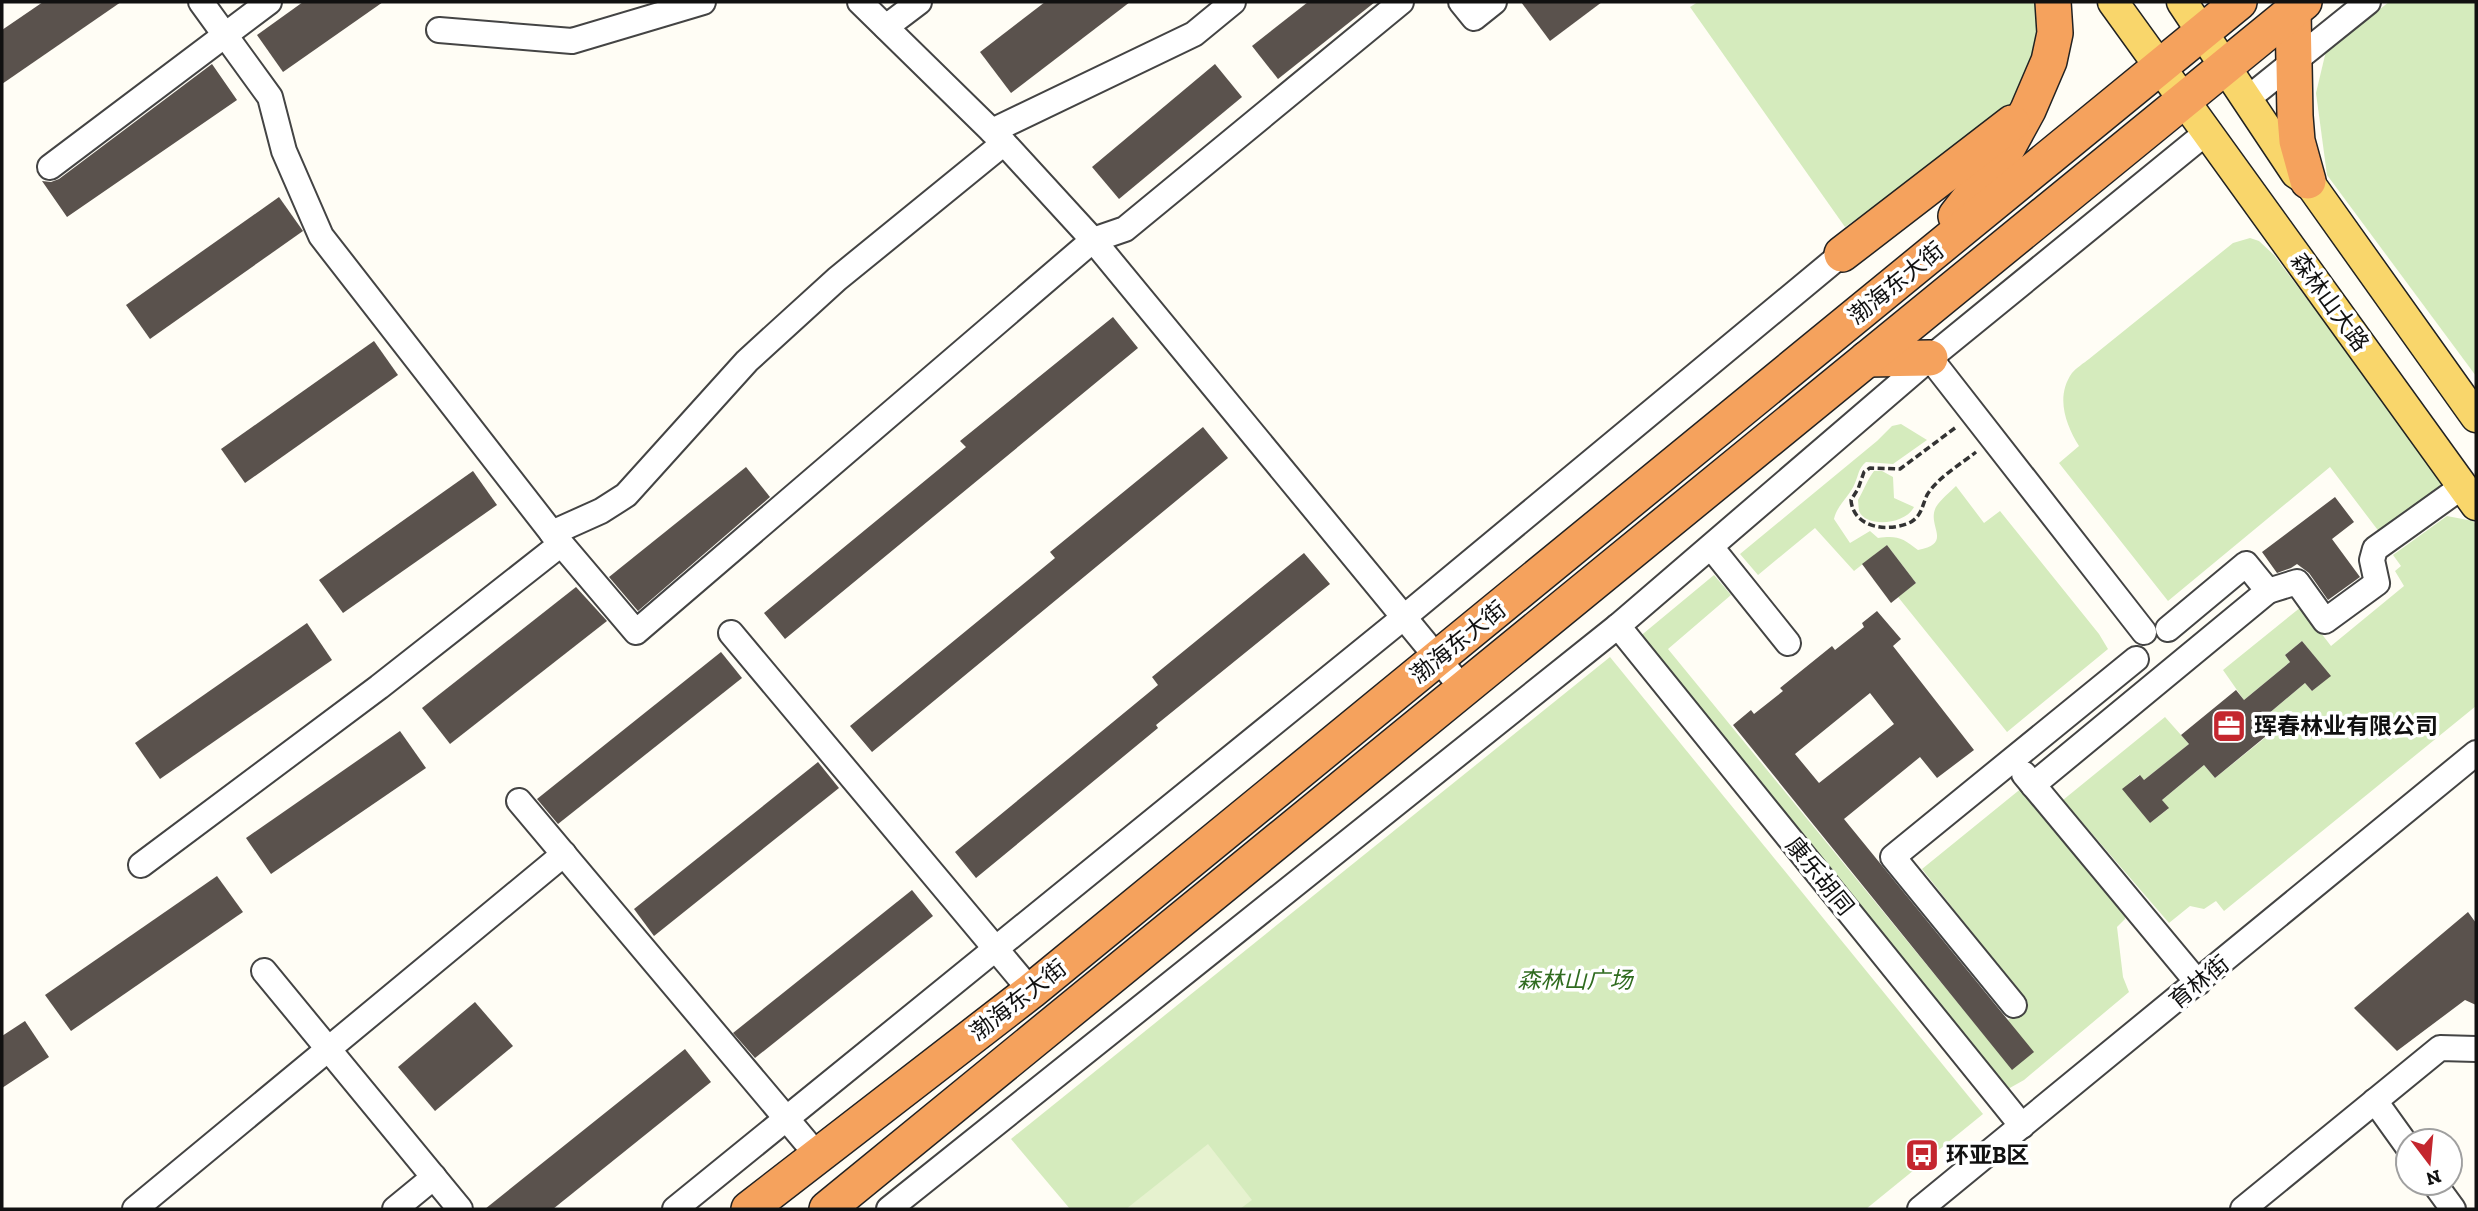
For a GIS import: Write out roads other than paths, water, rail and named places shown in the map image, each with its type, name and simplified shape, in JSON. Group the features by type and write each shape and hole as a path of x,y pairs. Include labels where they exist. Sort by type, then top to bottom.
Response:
{"highway":[{"path":"1921,263 2004,154 2028,110 2049,61 2055,33 2053,2"},
{"name":"渤海东大街","path":"748,1209 1031,991 2239,2"},
{"path":"2299,6 2294,62 2297,141 2302,177"},
{"name":"渤海东大街","path":"827,1209 2299,6"},
{"path":"1842,254 2028,110"},
{"path":"1867,359 1930,358"}],"main road":[{"name":"森林山大路","path":"2113,2 2470,496"},
{"path":"2182,2 2246,100 2476,417"},
{"path":"2265,211 2274,191 2302,177"}],"street":[{"path":"201,2 270,97 284,151 321,236 556,538 636,632 1093,240 1125,229 1401,2"},
{"path":"50,167 269,2"},
{"path":"439,30 572,41 703,2"},
{"path":"860,2 998,137 1093,240 1463,689"},
{"path":"886,27 919,2"},
{"path":"141,865 379,687 556,538 626,495 747,361 998,137 1194,34 1233,2"},
{"path":"1461,2 1474,19 1494,2"},
{"path":"2246,100 2368,2"},
{"path":"889,1209 1618,626 1930,358 2207,132"},
{"path":"675,1209 1403,618 1842,254"},
{"path":"1930,358 1993,438 2156,630 2174,633 2182,647 2179,662 2174,669 2160,674 2152,673 2140,665 2136,659 2136,644 2156,630 2246,564 2268,591"},
{"path":"2033,785 2268,591 2297,582 2325,621 2377,583 2372,560 2375,549 2470,496"},
{"path":"1711,547 1788,643"},
{"name":"康乐胡同","path":"1618,626 2022,1126"},
{"path":"731,633 1031,991"},
{"path":"2014,1005 1893,857 2136,659"},
{"name":"育林街","path":"1920,1209 2476,753"},
{"path":"2011,759 2198,983"},
{"path":"519,801 817,1155"},
{"path":"135,1209 565,855"},
{"path":"264,971 460,1209"},
{"path":"2243,1209 2440,1048 2476,1049"},
{"path":"2375,1101 2394,1127"},
{"path":"395,1209 434,1177"}],"place":[{"name":"珲春林业有限公司","path":"2229,726"},
{"name":"环亚B区","path":"1922,1155"}],"park label":[{"name":"森林山广场","path":"1575,980"}]}
